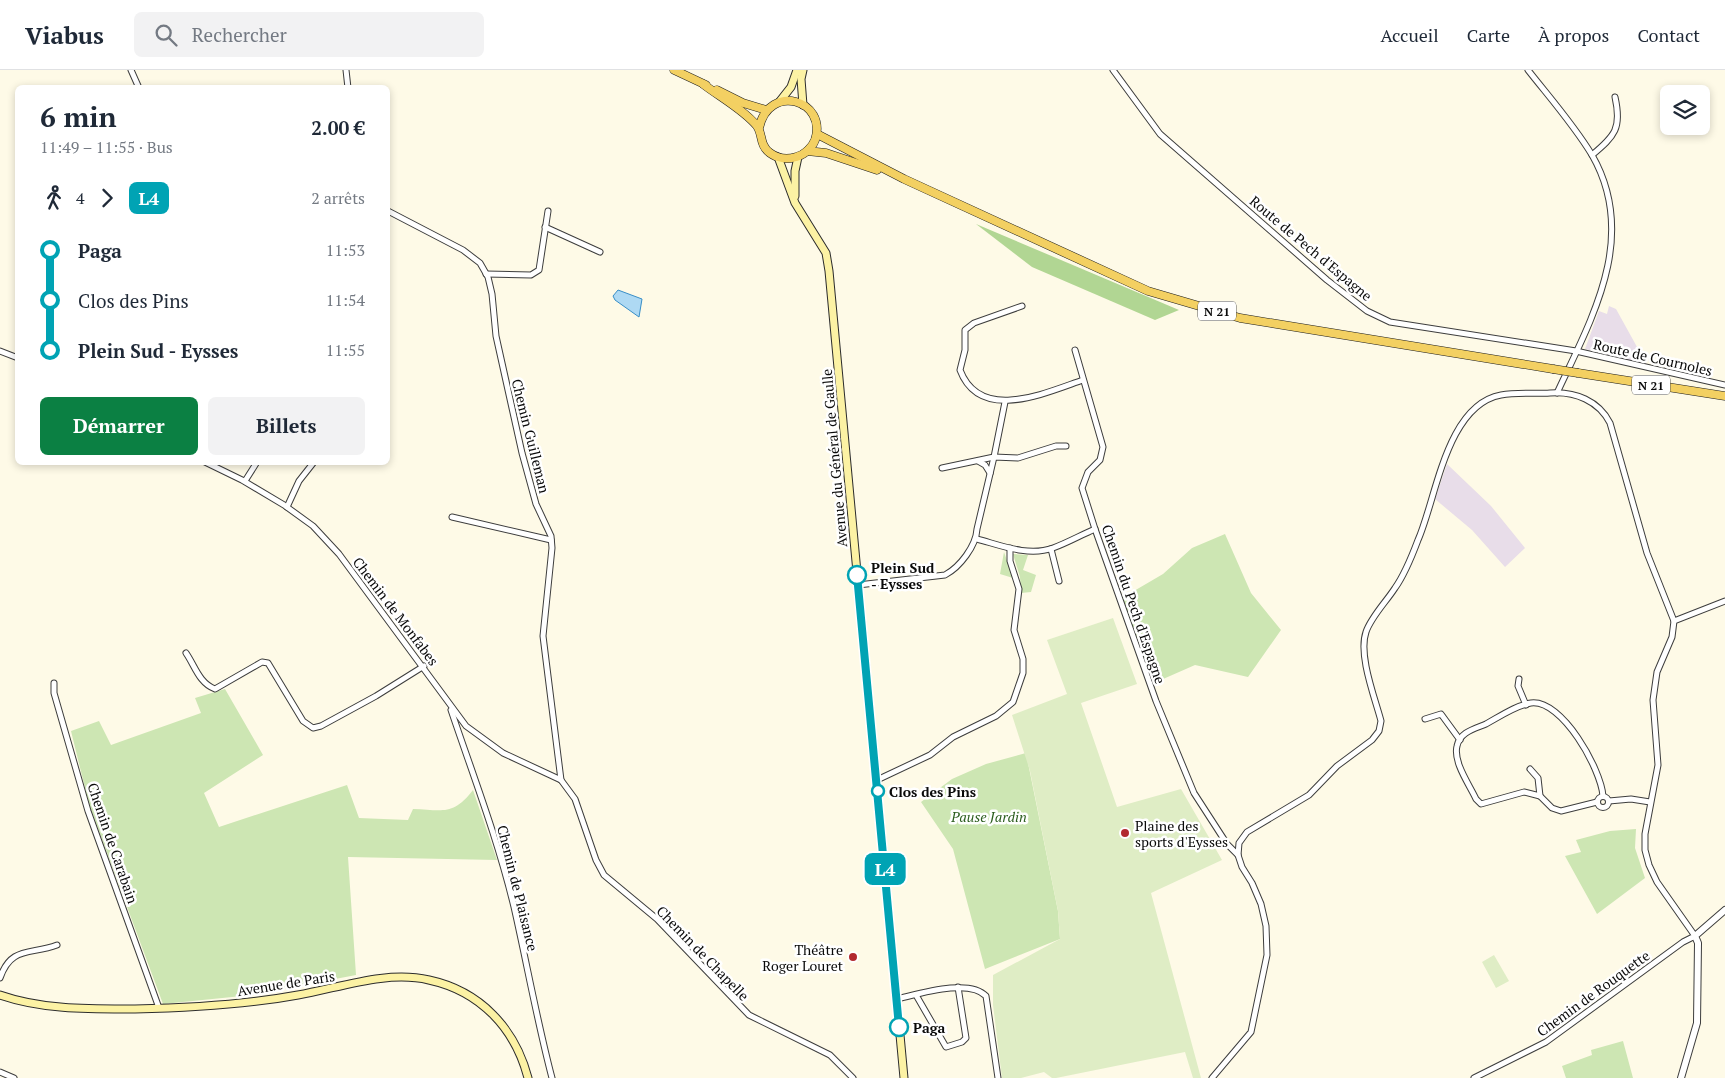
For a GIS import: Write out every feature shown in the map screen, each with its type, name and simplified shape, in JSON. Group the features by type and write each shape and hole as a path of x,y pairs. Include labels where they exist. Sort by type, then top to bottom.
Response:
{"main road":[{"path":"674,70 743,103 766,110"},
{"path":"758,128 766,110 780,101 792,87 797,70"},
{"path":"803,70 801,79 803,105"},
{"path":"703,84 758,128 763,146 778,157 798,157 814,143 816,134 814,117 803,105 796,101 780,101"},
{"name":"N 21","path":"816,134 904,179 1148,291 1240,318 1354,338 1725,396"},
{"name":"N 21","path":"807,151 826,153 904,179"},
{"name":"Avenue du Général de Gaulle","path":"778,157 795,203 826,254 904,1078"},
{"path":"795,203 795,171 798,157"},
{"name":"Avenue de Paris","path":"0,995 60,1007 159,1008 230,1004 296,995 378,979 427,979 468,995 486,1007 514,1041 528,1078"}],"street":[{"path":"131,70 137,85"},
{"path":"346,70 348,85"},
{"name":"Route de Pech d'Espagne","path":"1113,70 1160,134 1326,280 1367,311 1390,322 1576,351"},
{"path":"1528,70 1592,155 1602,177 1612,208 1612,239 1607,271 1595,310 1556,393"},
{"path":"1592,155 1609,141 1617,129 1615,97"},
{"path":"486,274 532,275 539,270 548,211"},
{"name":"Chemin Guilleman","path":"390,213 463,250 480,263 486,274 492,294 496,336 528,479 551,540 543,636 561,780"},
{"path":"545,227 600,252"},
{"path":"1022,306 974,322 965,330 965,350 960,366 963,378 975,392 1005,402 1044,394 1083,380"},
{"name":"Chemin du Pech d'Espagne","path":"1074,350 1103,448 1100,460 1088,472 1082,488 1095,529 1156,701 1194,793 1227,844 1238,855 1261,904 1266,926 1268,955 1251,1032 1212,1078"},
{"path":"0,351 15,357"},
{"name":"Route de Cournoles","path":"1576,351 1725,384"},
{"path":"1238,855 1239,844 1246,832 1309,795 1337,766 1372,740 1379,731 1381,721 1365,652 1366,632 1397,586 1420,538 1445,457 1472,412 1484,402 1500,395 1556,393 1594,403 1604,412 1610,423 1647,553 1674,621 1672,637 1657,672 1653,700 1658,765 1645,834 1645,850 1649,865 1657,882 1698,943 1697,1023 1681,1078"},
{"path":"858,585 945,575 962,560 976,538 1005,402"},
{"path":"942,468 994,457 1018,458 1056,446 1066,446"},
{"path":"977,461 985,465 990,473"},
{"name":"Chemin de Monfabes","path":"211,465 245,481 313,526 339,554 424,666 450,707 466,726 503,753 561,780"},
{"path":"245,481 255,465"},
{"path":"287,507 299,481 312,465"},
{"path":"452,517 551,540"},
{"path":"976,538 1010,548 1030,550 1051,549 1095,529"},
{"path":"877,780 930,755 953,737 996,716 1013,702 1023,673 1023,659 1014,630 1019,589 1010,561 1010,548"},
{"path":"1051,549 1059,581"},
{"path":"1674,621 1725,601"},
{"path":"186,653 201,679 207,686 214,689 262,662 268,662 303,721 313,728 321,726 376,696 424,666"},
{"path":"1519,679 1518,686 1526,705"},
{"name":"Chemin de Carabain","path":"54,683 54,693 88,811 159,1008"},
{"path":"1603,796 1597,802 1562,811 1552,808 1540,796 1517,793 1487,804 1481,804 1476,799 1456,755 1460,740 1464,733 1526,705 1545,704 1552,708 1578,738 1601,786 1603,796 1609,801 1631,800 1650,802"},
{"name":"Chemin de Plaisance","path":"450,707 490,824 514,906 534,1010 552,1078"},
{"path":"1425,719 1441,714 1460,740"},
{"path":"1530,769 1538,778 1540,796"},
{"name":"Chemin de Chapelle","path":"561,780 575,799 596,860 604,875 657,919 749,1015 830,1055 853,1078"},
{"path":"1597,802 1603,808 1608,805 1609,801"},
{"path":"1695,936 1725,910"},
{"name":"Chemin de Rouquette","path":"1474,1078 1546,1042 1682,942 1695,936"},
{"path":"0,978 4,965 12,957 57,945"},
{"path":"897,999 958,987 982,991 986,996 998,1078"},
{"path":"916,995 946,1047 962,1042 966,1038 958,987"},
{"path":"0,1072 14,1078"}],"shaded area":[{"path":"1609,306 1616,309 1647,365 1585,349 1599,311 1607,314"},
{"path":"1447,464 1491,506 1525,548 1505,567 1472,530 1435,499"}],"green space":[{"path":"976,224 1179,310 1155,320 1032,267"},
{"path":"1225,534 1251,593 1281,630 1248,677 1195,665 1154,683 1122,598 1163,574 1192,548"},
{"path":"1004,552 1013,578 1000,574"},
{"path":"1013,554 1028,555 1023,570 1036,575 1031,592 1021,593 1020,577"},
{"name":"Plaine des sports d'Eysses","path":"1113,618 1137,684 1081,703 1117,807 1181,789 1222,860 1151,893 1201,1078 1193,1078 1185,1052 1056,1078 1052,1078 1044,1072 1021,1078 1002,1078 993,1005 993,975 1060,939 1058,911 1030,771 1012,715 1067,694 1047,640"},
{"path":"225,689 263,755 204,793 219,827 347,785 359,818 408,820 413,809 447,810 453,808 473,790 497,860 348,857 356,975 252,995 163,1004 89,804 71,731 99,721 111,745 201,713 195,698"},
{"name":"Pause Jardin","path":"1026,753 1058,911 1060,939 985,969 953,849 921,802 952,779 986,764"},
{"path":"1636,829 1635,848 1645,878 1597,914 1565,856 1581,852 1576,840 1610,831"},
{"path":"1494,955 1509,981 1496,988 1482,962"},
{"path":"1623,1041 1633,1078 1566,1078 1562,1066 1592,1055 1591,1050"}],"water":[{"path":"618,290 642,299 639,317 615,300 613,296"}],"bus line":[{"name":"L4","path":"857,575 899,1027"}],"place":[{"name":"Plein Sud - Eysses","path":"857,575"},
{"name":"Clos des Pins","path":"878,791"},
{"name":"Plaine des sports d'Eysses","path":"1125,833"},
{"name":"Théâtre Roger Louret","path":"853,957"},
{"name":"Paga","path":"899,1027"}]}
